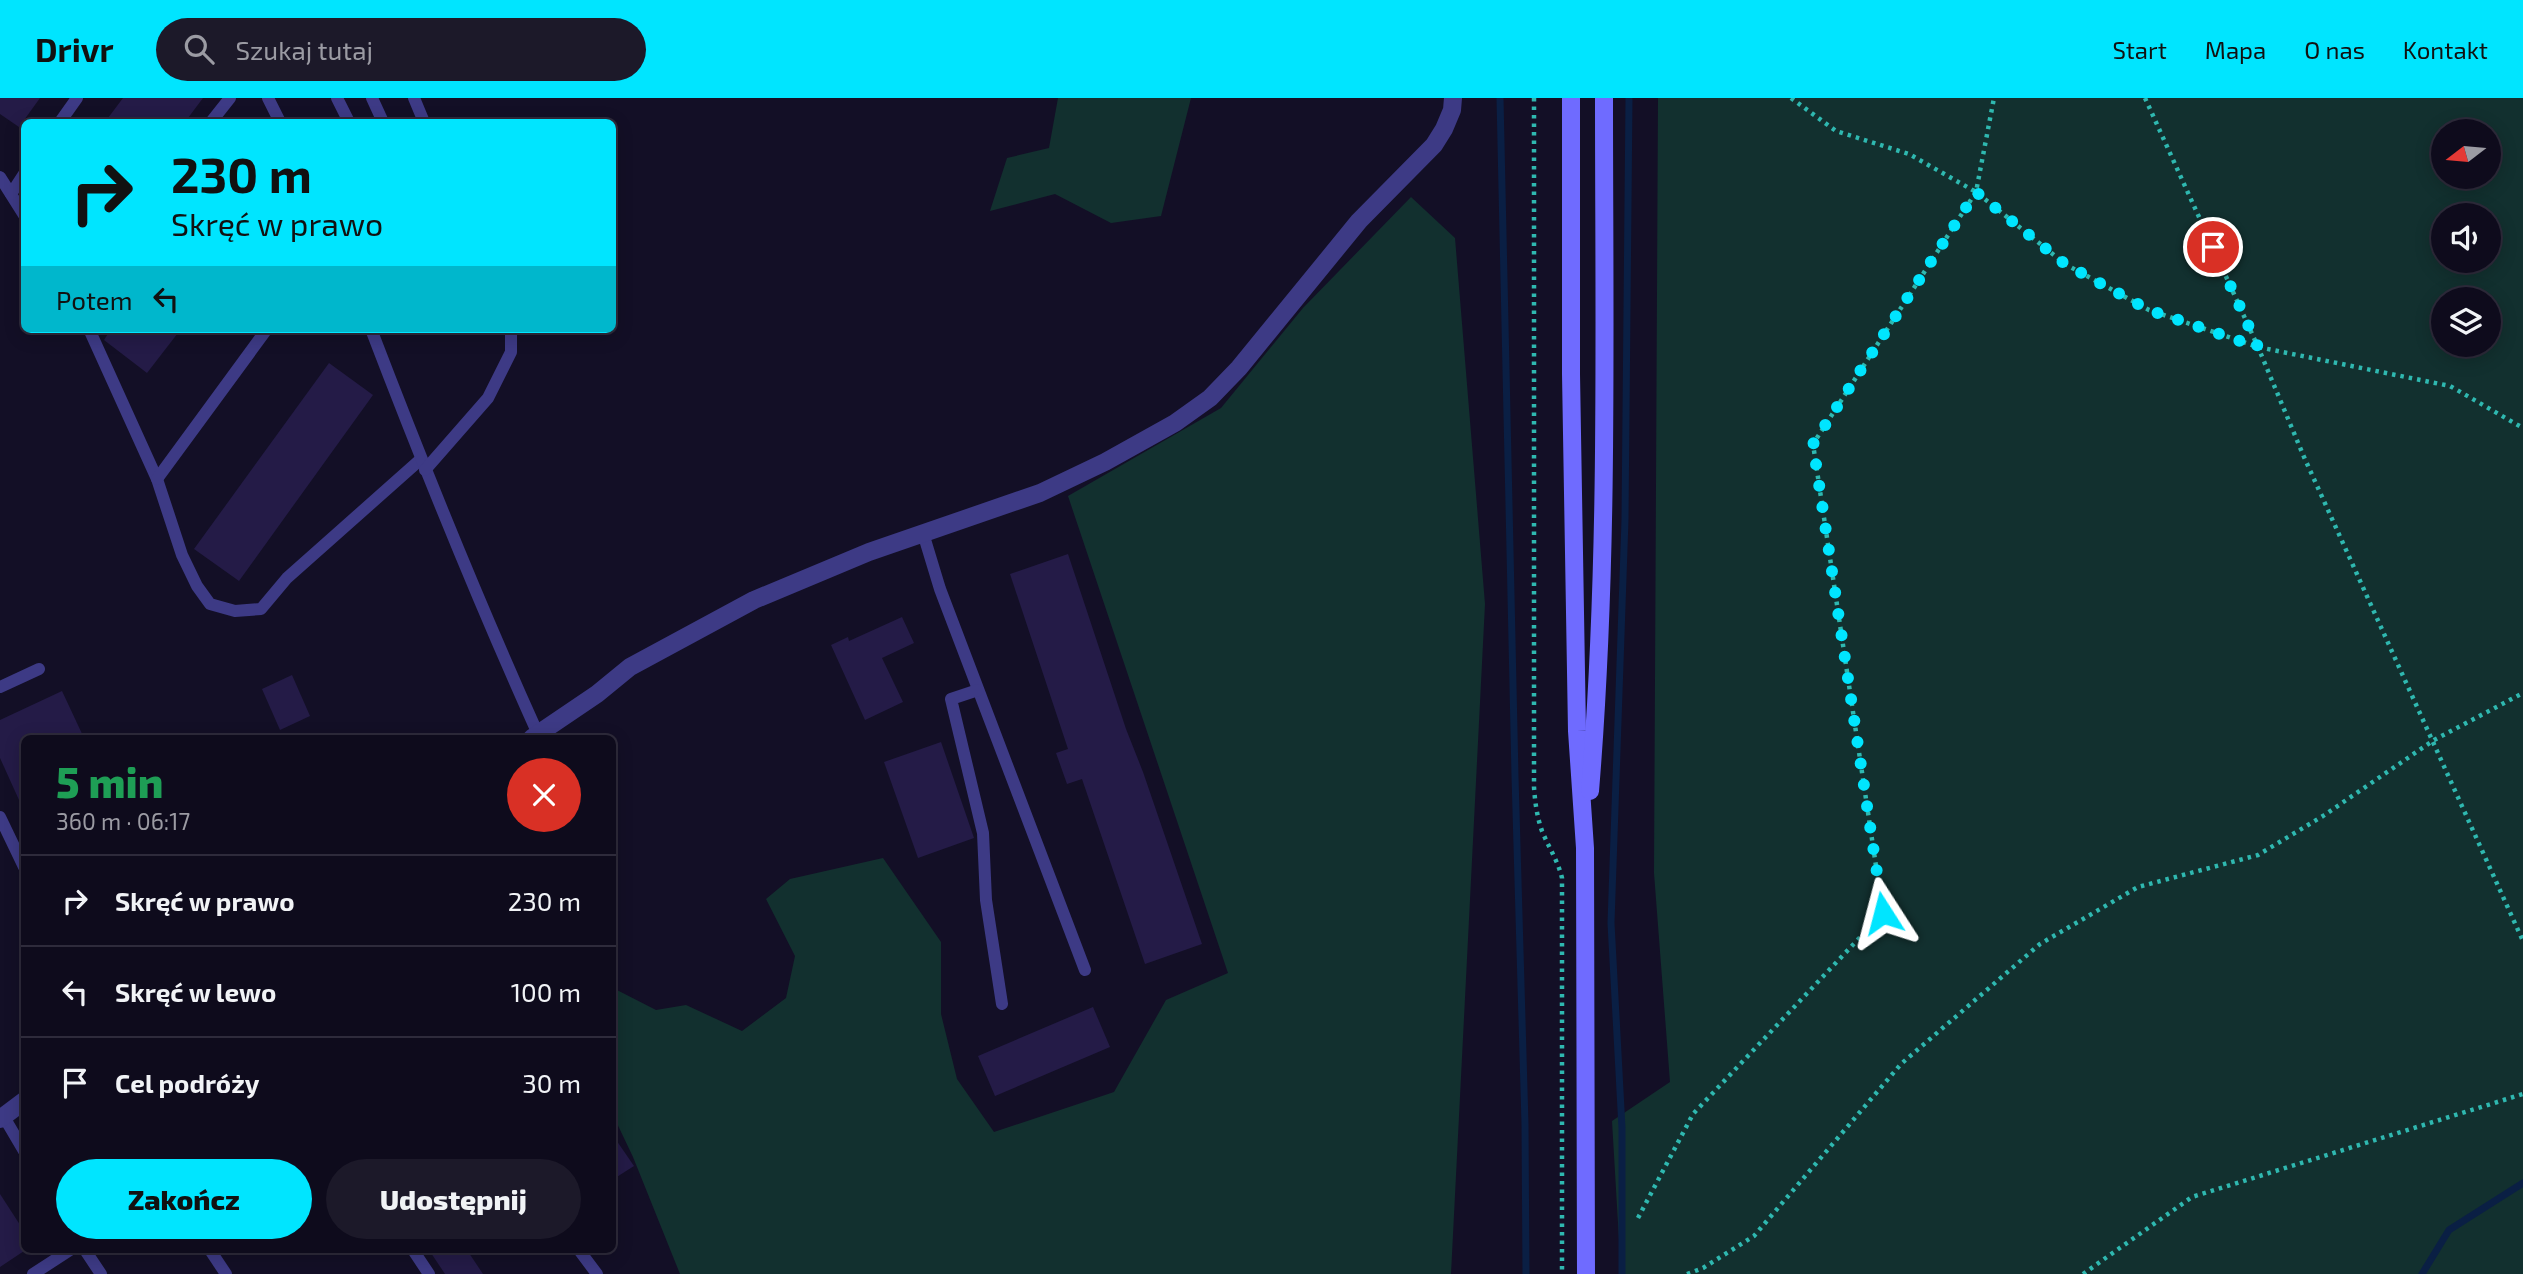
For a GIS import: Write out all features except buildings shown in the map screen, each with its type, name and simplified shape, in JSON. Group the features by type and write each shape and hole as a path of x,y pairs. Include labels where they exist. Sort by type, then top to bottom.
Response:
{"main road":[{"path":"1571,98 1571,374 1577,731 1585,848 1586,1274"},
{"path":"1585,848 1595,732 1605,499 1604,98"}],"street":[{"path":"536,735 597,694 629,667 731,612 869,552 1040,493 1105,462 1175,423 1210,398 1239,368 1359,221 1434,145 1444,130 1452,110 1453,98"},
{"path":"2,1118 21,1103"}],"lane":[{"path":"62,119 77,98"},
{"path":"213,119 230,98"},
{"path":"268,98 278,119"},
{"path":"337,98 348,119"},
{"path":"372,98 382,119"},
{"path":"414,98 423,119"},
{"path":"0,177 21,210"},
{"path":"11,194 21,179"},
{"path":"91,333 157,479 183,555 197,586 210,604 235,611 261,609 287,578 423,464 488,398 511,352 511,333"},
{"path":"157,479 264,333"},
{"path":"372,333 535,735"},
{"path":"923,533 940,589 1085,970"},
{"path":"0,687 39,669"},
{"path":"978,690 951,699 983,832 986,900 1002,1004"},
{"path":"0,817 21,861"},
{"path":"2,1118 21,1146"},
{"path":"33,1274 65,1253"},
{"path":"87,1253 101,1274"},
{"path":"212,1253 226,1274"},
{"path":"415,1253 429,1274"},
{"path":"581,1253 597,1274"}],"path":[{"path":"1534,98 1534,786 1536,809 1562,878 1562,1274"},
{"path":"1791,98 1836,131 1909,154 1976,192 2065,264 2149,310 2258,347 2450,386 2523,428"},
{"path":"1638,1218 1693,1114 1883,913 1813,444 1976,192 1994,98"},
{"path":"2145,98 2523,941"},
{"path":"1687,1274 1703,1268 1754,1236 1901,1065 2040,944 2138,887 2258,855 2323,816 2434,740 2523,693"},
{"path":"2083,1274 2192,1197 2523,1094"}],"green space":[{"path":"1058,98 1191,98 1161,216 1111,223 1055,194 990,211 1007,158 1049,148"},
{"path":"1658,98 2523,98 2523,1274 1621,1274 1612,1121 1670,1082 1654,873"},
{"path":"1411,197 1455,238 1485,604 1451,1274 680,1274 616,1121 616,990 656,1010 686,1005 742,1031 786,998 795,956 766,899 790,879 883,858 941,942 941,1014 957,1079 994,1132 1114,1092 1166,1000 1228,973 1068,496 1221,408 1303,308"}],"waterway":[{"path":"1500,98 1525,1124 1526,1274"},
{"path":"1622,1274 1622,1128 1611,923 1625,520 1629,98"},
{"path":"2422,1274 2449,1230 2523,1183"}],"route":[{"path":"1883,913 1813,444 1976,192 2065,264 2149,310 2258,347 2213,247"}]}
